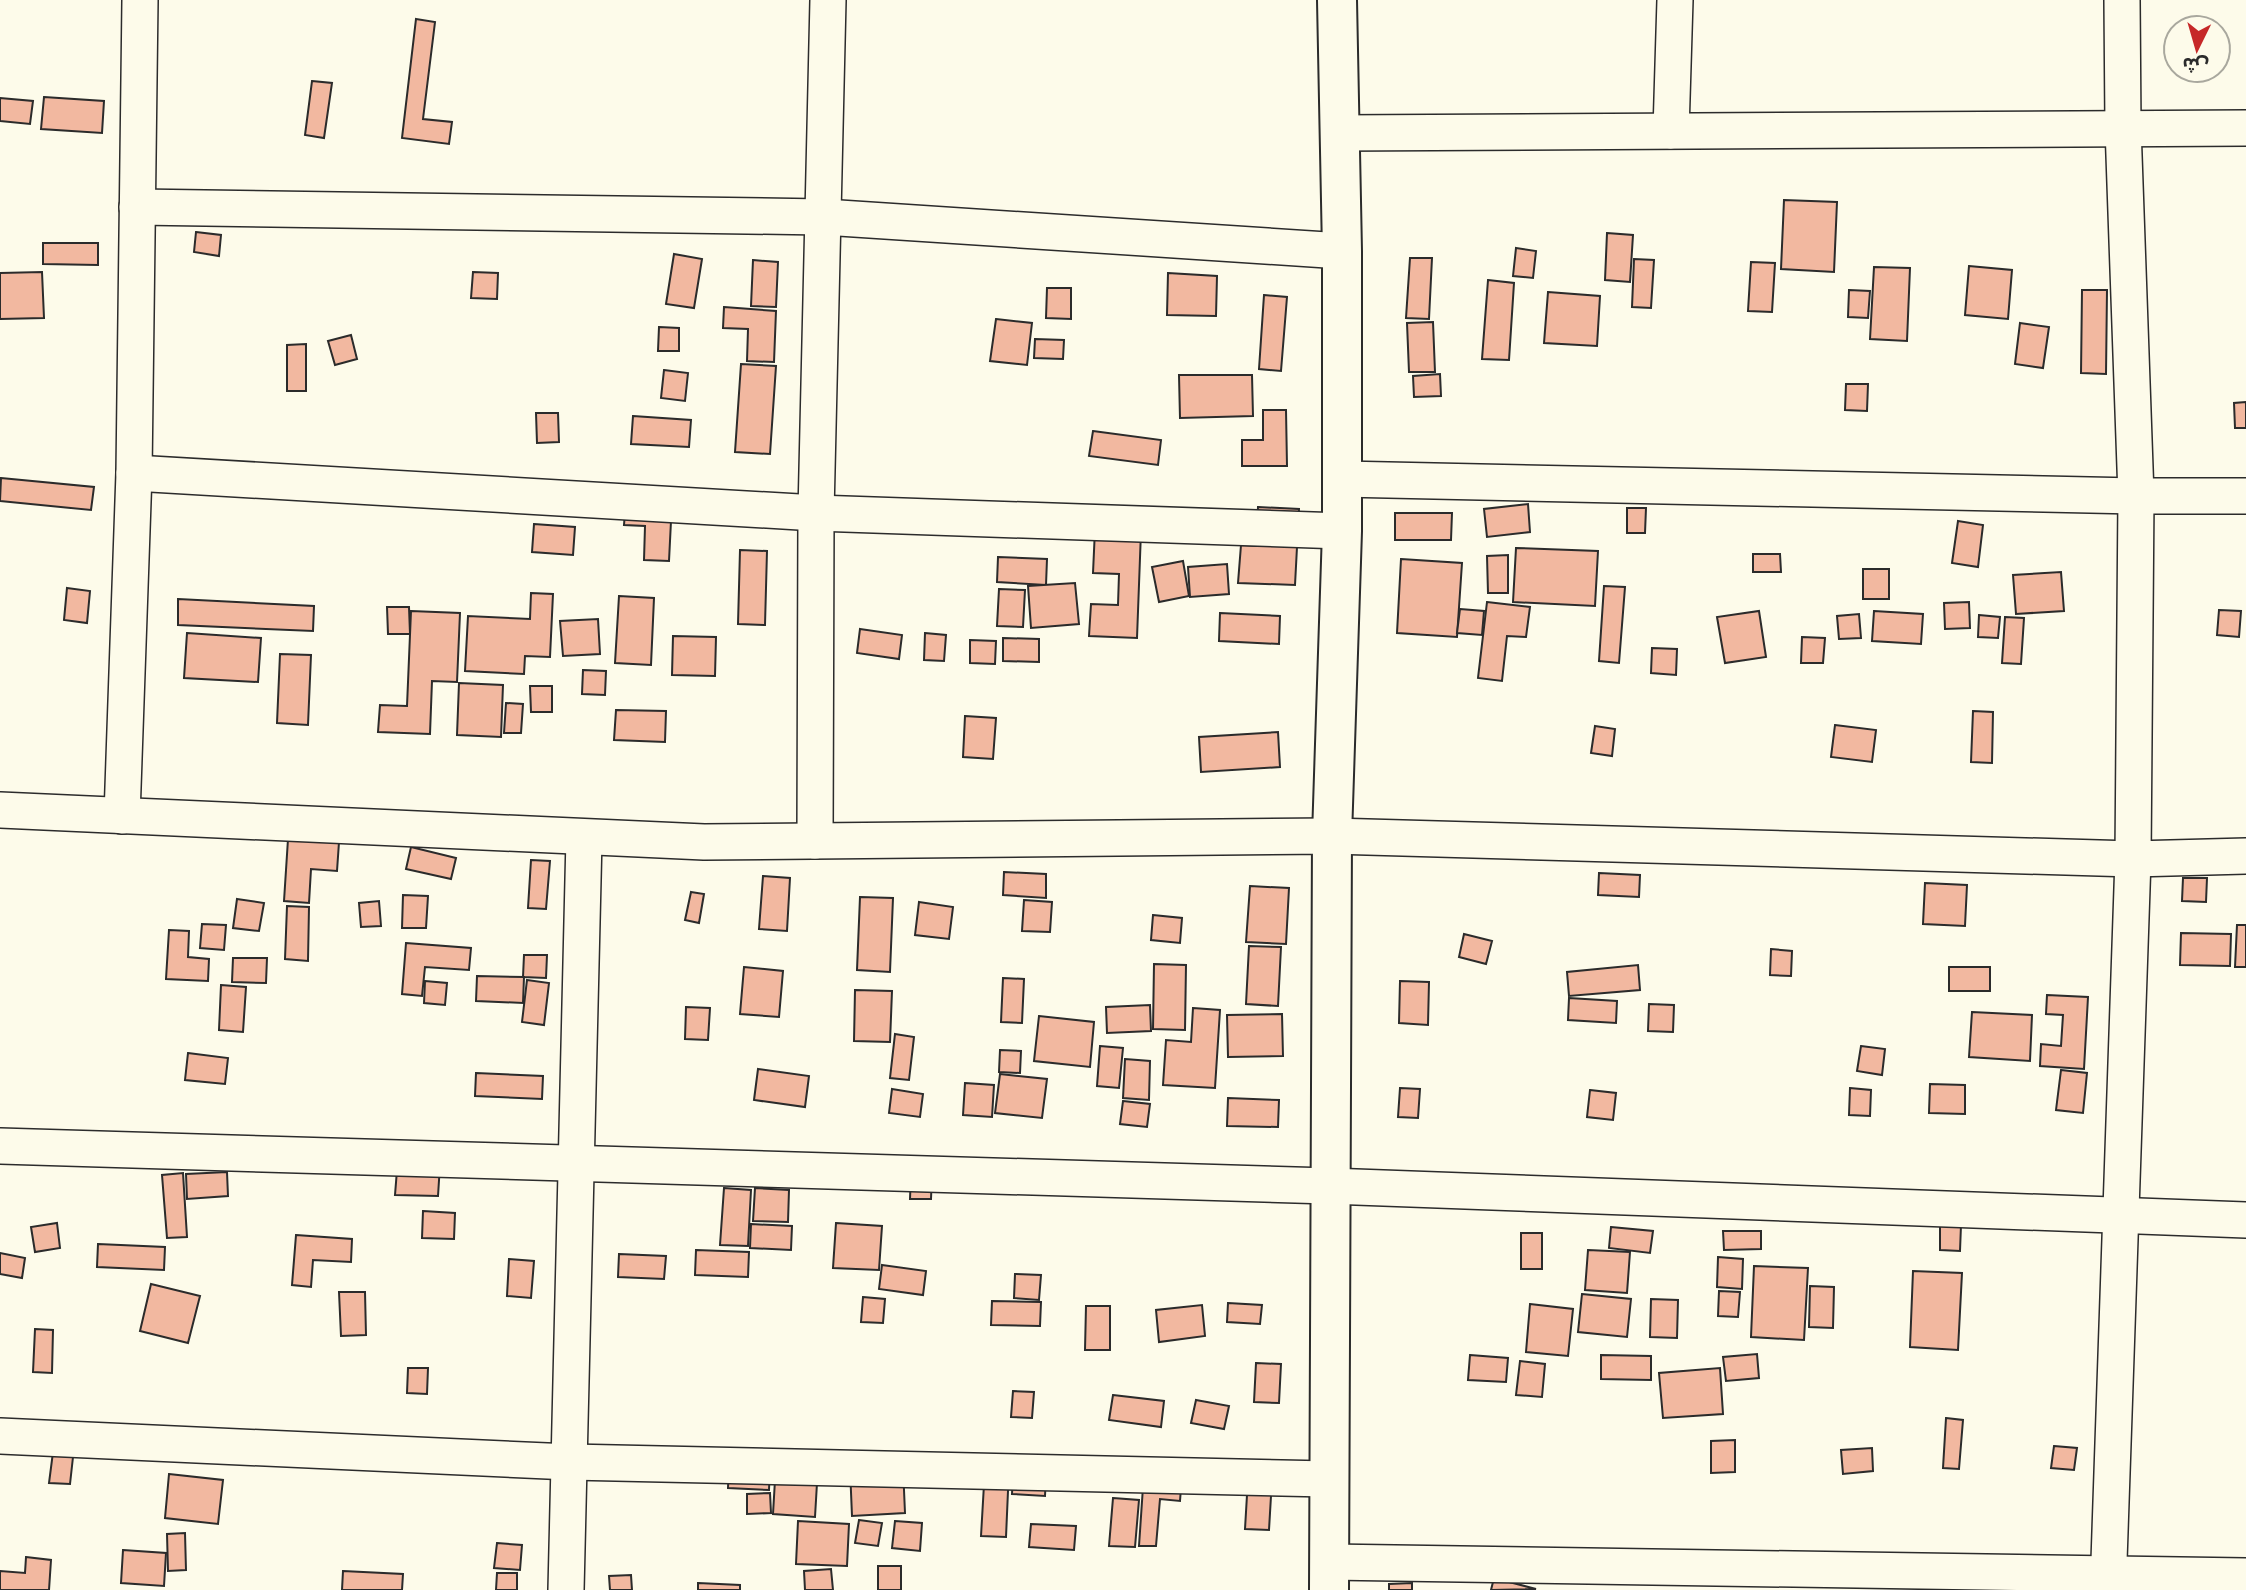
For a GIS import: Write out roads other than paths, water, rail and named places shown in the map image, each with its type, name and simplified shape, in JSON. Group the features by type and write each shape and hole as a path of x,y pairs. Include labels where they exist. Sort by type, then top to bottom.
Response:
{"street":[{"path":"122,816 134,473 140,0"},
{"path":"815,841 816,513 828,0"},
{"path":"1337,0 1342,251 1342,531 1332,836 1329,1576 2108,1581 2246,1576"},
{"path":"1671,131 1675,0"},
{"path":"2108,1581 2133,859 2136,496 2123,127 2122,0"},
{"path":"1339,133 2246,128"},
{"path":"137,207 824,217 1342,251"},
{"path":"134,473 816,513 1342,531"},
{"path":"1342,479 2246,496"},
{"path":"0,810 704,842 1332,836 2133,859 2246,856"},
{"path":"566,1590 584,838"},
{"path":"0,1146 1329,1186 2246,1220"},
{"path":"0,1436 570,1462 1328,1479"}]}
